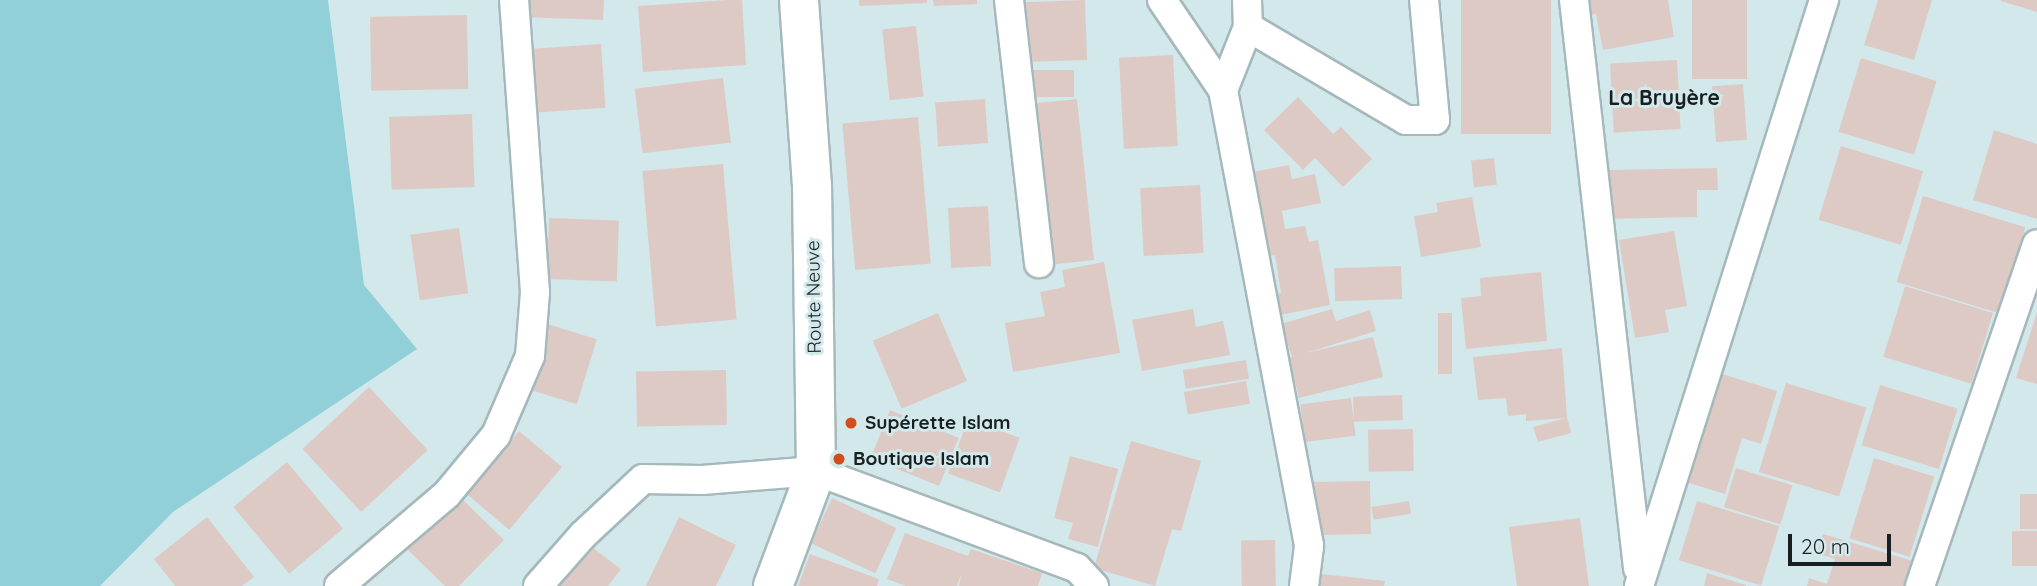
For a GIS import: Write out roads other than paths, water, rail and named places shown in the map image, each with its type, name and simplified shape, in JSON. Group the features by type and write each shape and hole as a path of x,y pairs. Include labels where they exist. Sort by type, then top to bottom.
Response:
{"main road":[{"name":"Route Neuve","path":"773,586 816,471 812,186 799,0"}],"street":[{"path":"339,586 447,494 496,435 530,356 535,292 513,0"},
{"path":"1009,0 1039,263"},
{"path":"1162,0 1223,90 1309,546 1304,586"},
{"path":"1223,90 1247,14 1406,120 1435,120 1424,0"},
{"path":"1574,0 1639,582"},
{"path":"1639,582 1825,0"},
{"path":"1920,586 2037,244"},
{"path":"538,586 583,535 643,479 702,480 816,471 1077,568 1094,586"}],"place":[{"name":"Supérette Islam","path":"851,423"},
{"name":"Boutique Islam","path":"839,459"}],"district":[{"name":"La Bruyère","path":"1664,97"}]}
